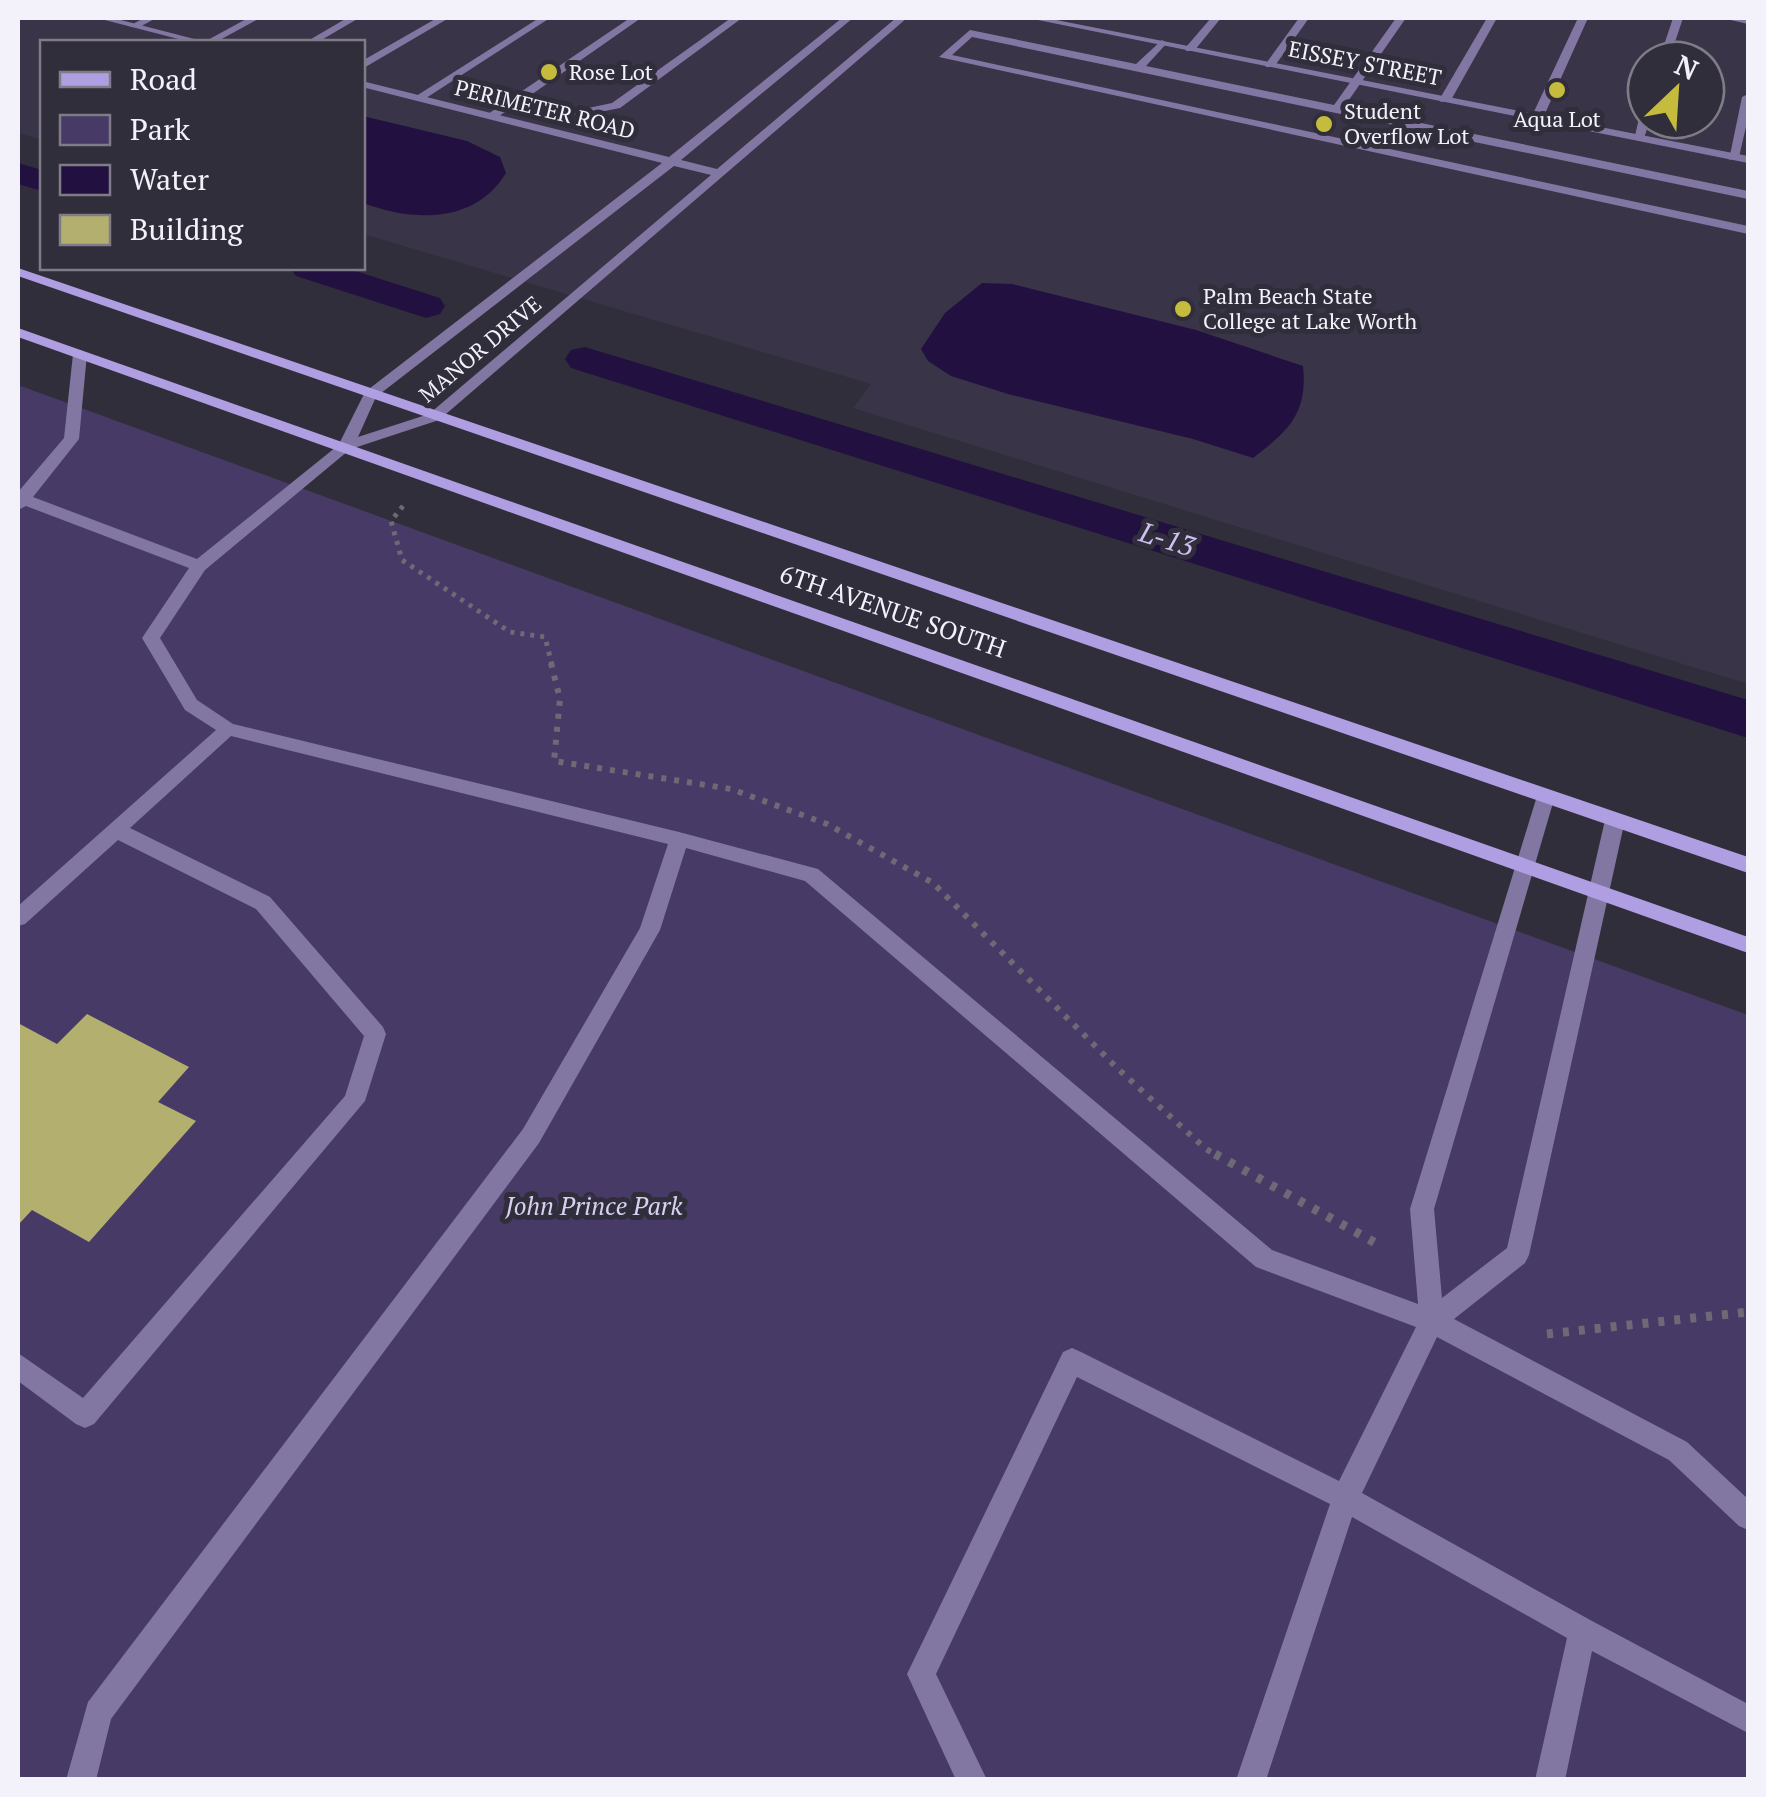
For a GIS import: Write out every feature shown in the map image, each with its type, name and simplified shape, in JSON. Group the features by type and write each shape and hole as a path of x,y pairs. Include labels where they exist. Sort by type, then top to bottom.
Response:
{"street":[{"path":"102,18 192,40"},
{"path":"134,26 151,18"},
{"path":"213,40 255,18"},
{"path":"315,40 354,18"},
{"path":"365,64 444,18"},
{"path":"419,98 545,18"},
{"path":"492,116 636,18"},
{"path":"519,98 579,112 616,106 737,18"},
{"name":"MANOR DRIVE","path":"346,446 370,395 671,162 848,18"},
{"name":"MANOR DRIVE","path":"346,446 434,417 902,18"},
{"name":"EISSEY STREET","path":"1033,18 1626,136"},
{"path":"1190,49 1216,18"},
{"path":"1270,64 1304,18"},
{"path":"1337,109 1401,18"},
{"path":"1445,100 1492,18"},
{"path":"1537,118 1583,18"},
{"path":"1727,18 1748,21"},
{"path":"1748,195 970,33 944,58 1748,230"},
{"path":"1139,68 1162,43"},
{"name":"PERIMETER ROAD","path":"365,85 717,173"},
{"path":"1734,157 1748,97"},
{"name":"EISSEY STREET","path":"1648,140 1748,160"},
{"name":"6TH AVENUE SOUTH","path":"18,272 1748,865"},
{"name":"6TH AVENUE SOUTH","path":"18,332 1748,945"},
{"path":"80,354 71,440 20,501 199,566"},
{"path":"346,446 199,566 151,638 191,705 228,729 680,839 810,875 1264,1258 1432,1321 1678,1451 1748,1517"},
{"path":"18,918 228,729"},
{"path":"1432,1321 1422,1209 1546,796"},
{"path":"1250,1780 1346,1498 1432,1321 1517,1255 1615,820"},
{"path":"18,1366 85,1415 354,1101 375,1034 263,903 116,830"},
{"path":"81,1780 98,1712 531,1136 650,930 680,839"},
{"path":"972,1780 921,1674 1072,1361 1346,1498 1748,1719"},
{"path":"1550,1780 1582,1631"}],"path":[{"path":"1547,1334 1748,1312"}],"shaded area":[{"name":"Palm Beach State College at Lake Worth","path":"18,18 1748,18 1748,684 853,408 871,384 365,235 365,40 40,40 40,139 18,133"}],"green space":[{"name":"John Prince Park","path":"18,385 1748,1015 1748,1779 18,1779"}],"water":[{"path":"365,116 467,141 500,157 506,173 493,190 461,210 422,215 365,204"},
{"path":"982,283 1012,284 1196,330 1303,366 1299,409 1286,430 1253,458 951,376 928,361 921,349 945,313"}],"building":[{"path":"87,1014 189,1067 158,1102 196,1121 89,1242 32,1210 18,1225 18,1023 57,1044"}],"waterway":[{"name":"L-13","path":"18,173 40,180"},
{"name":"L-13","path":"315,270 426,306"},
{"name":"L-13","path":"585,359 1748,719"}],"place":[{"name":"Rose Lot","path":"549,72"},
{"name":"Aqua Lot","path":"1557,90"},
{"name":"Student Overflow Lot","path":"1324,124"},
{"name":"Palm Beach State College at Lake Worth","path":"1183,309"}]}
